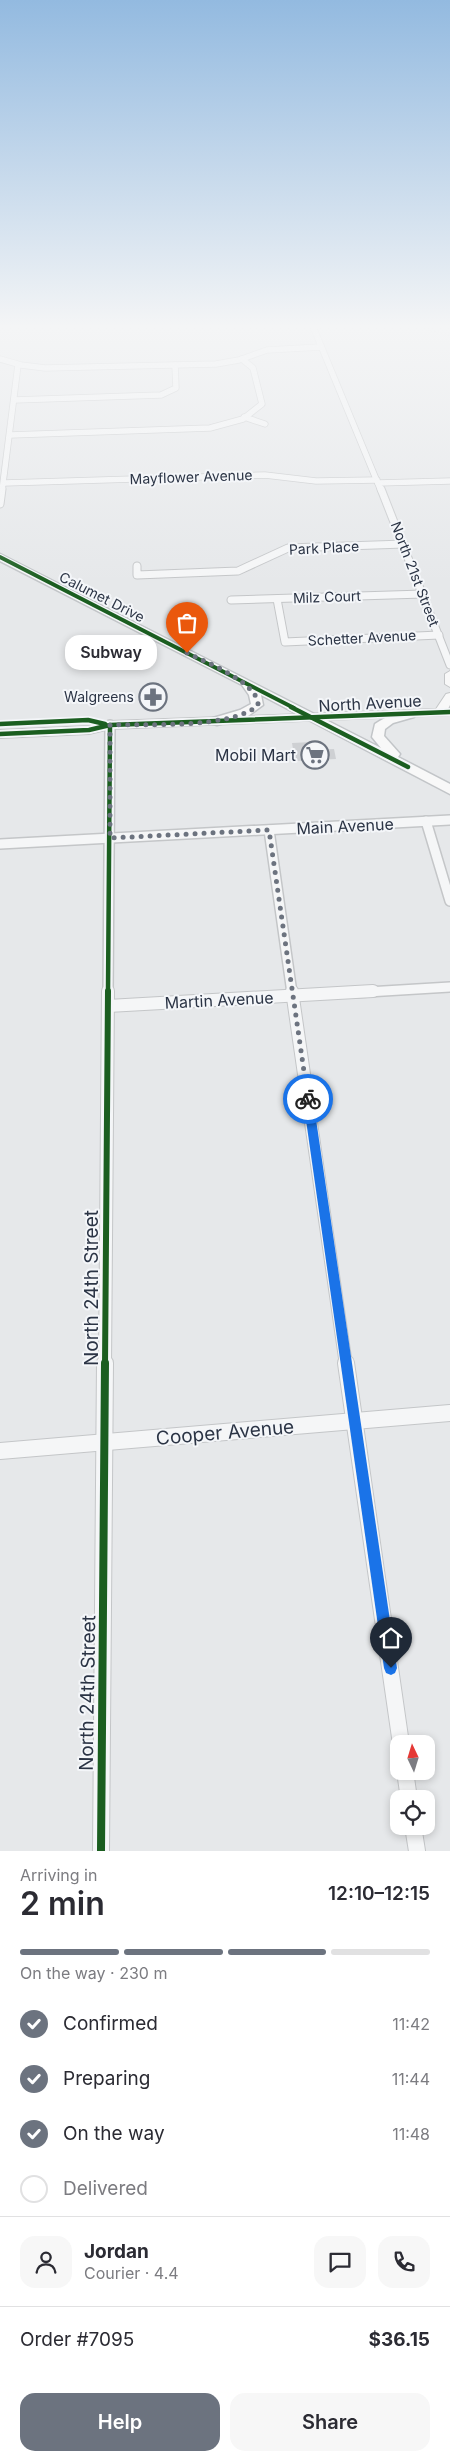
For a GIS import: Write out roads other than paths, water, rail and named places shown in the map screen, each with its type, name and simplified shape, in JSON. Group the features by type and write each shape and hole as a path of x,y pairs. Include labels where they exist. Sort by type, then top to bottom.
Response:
{"main road":[{"name":"Calumet Drive","path":"0,557 315,718 450,790"},
{"path":"450,674 450,684"},
{"path":"217,721 244,713 258,705 258,700 252,690 236,678"},
{"path":"445,712 450,696"},
{"name":"North Avenue","path":"0,734 89,730 110,725 445,712"},
{"path":"408,767 387,747 377,734 380,725 384,722 410,714"},
{"name":"North Avenue","path":"0,724 88,720 110,725"}],"street":[{"path":"0,504 13,410"},
{"path":"10,435 211,429 225,426 255,410"},
{"name":"North 21st Street","path":"348,410 404,544 450,665"},
{"path":"244,417 265,424"},
{"name":"Mayflower Avenue","path":"4,483 265,475 316,481 450,481"},
{"name":"Park Place","path":"137,566 137,575 238,571 288,548 404,544"},
{"name":"Milz Court","path":"231,600 423,594"},
{"name":"Schetter Avenue","path":"277,599 285,642 438,635"},
{"name":"North 24th Street","path":"101,1851 110,725"},
{"name":"Main Avenue","path":"0,844 450,820"},
{"path":"426,821 450,901"},
{"path":"269,830 401,1735"},
{"name":"Martin Avenue","path":"108,1006 450,987"},
{"name":"Cooper Avenue","path":"0,1451 450,1413"},
{"path":"414,1835 417,1851"}],"place":[{"name":"Subway","path":"187,653"},
{"name":"Walgreens","path":"153,697"},
{"name":"Mobil Mart","path":"315,755"}]}
